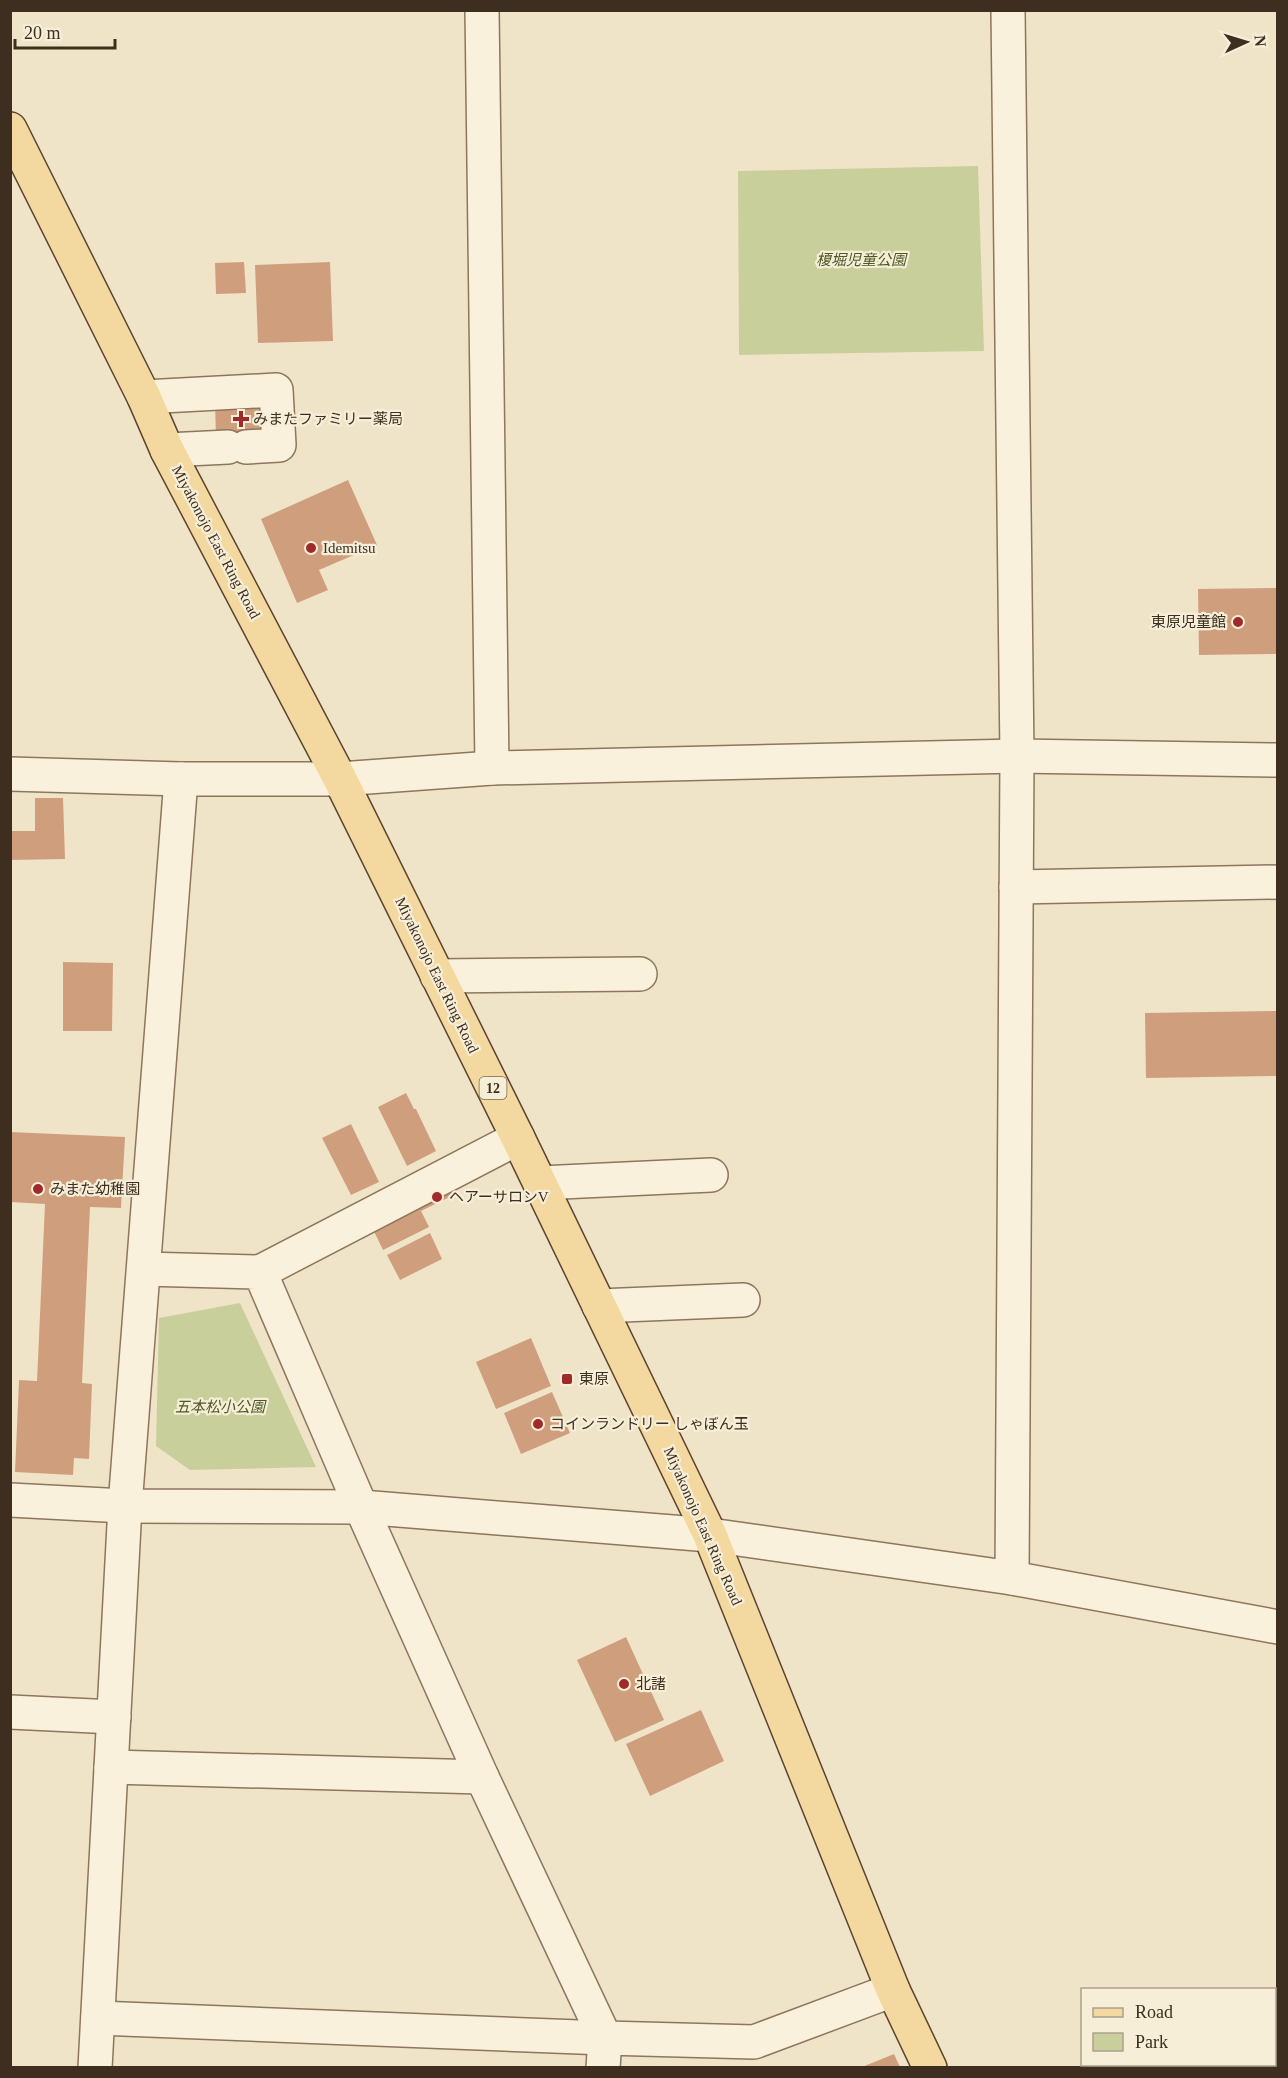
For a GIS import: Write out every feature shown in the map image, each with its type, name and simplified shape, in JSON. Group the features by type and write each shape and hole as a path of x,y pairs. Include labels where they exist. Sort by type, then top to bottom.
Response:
{"main road":[{"name":"Miyakonojo East Ring Road","path":"10,129 144,398 167,450 340,779 518,1138 710,1535 893,1990 930,2067"}],"street":[{"path":"482,10 492,768"},
{"path":"1008,10 1017,756 1012,1578"},
{"path":"144,398 276,390 279,445 167,450"},
{"path":"10,774 181,779 340,779 492,768 1017,756 1278,760"},
{"path":"95,2067 125,1506 181,779"},
{"path":"1016,887 1278,882"},
{"path":"437,976 640,974"},
{"path":"144,1269 260,1272 518,1138"},
{"path":"540,1183 711,1175"},
{"path":"260,1272 361,1506 604,2053"},
{"path":"599,1306 743,1300"},
{"path":"10,1500 125,1506 361,1506 710,1535 1012,1578 1278,1627"},
{"path":"10,1712 114,1717"},
{"path":"111,1767 482,1777"},
{"path":"98,2018 604,2053 754,2042 893,1990"}],"green space":[{"name":"榎堀児童公園","path":"978,166 984,351 739,355 738,171"},
{"name":"五本松小公園","path":"240,1303 316,1467 190,1470 156,1446 159,1318"}],"building":[{"path":"244,262 246,293 216,294 215,263"},
{"path":"330,262 333,341 258,343 255,265"},
{"name":"みまたファミリー薬局","path":"266,400 267,437 216,439 215,402"},
{"path":"348,480 377,545 319,570 328,590 297,603 261,519"},
{"name":"東原児童館","path":"1278,588 1278,654 1199,655 1198,589"},
{"path":"35,798 63,798 65,859 10,860 10,831 35,831"},
{"path":"63,962 113,963 112,1031 63,1031"},
{"path":"1278,1011 1278,1076 1146,1078 1145,1013"},
{"path":"406,1093 436,1151 407,1166 378,1107"},
{"path":"351,1124 379,1182 351,1195 322,1138"},
{"path":"10,1132 125,1137 121,1208 90,1207 82,1383 92,1384 89,1459 74,1458 73,1475 15,1472 19,1380 37,1381 45,1204 10,1202"},
{"path":"451,1180 458,1193 421,1211 429,1227 383,1250 369,1221"},
{"path":"430,1233 442,1259 400,1280 387,1255"},
{"path":"531,1338 551,1386 496,1409 476,1362"},
{"path":"552,1392 570,1433 521,1454 504,1413"},
{"path":"626,1637 664,1720 615,1742 577,1660"},
{"path":"701,1710 724,1761 650,1796 626,1744"},
{"path":"894,2054 900,2067 862,2067"}],"place":[{"name":"みまたファミリー薬局","path":"241,419"},
{"name":"Idemitsu","path":"311,548"},
{"name":"東原児童館","path":"1238,622"},
{"name":"みまた幼稚園","path":"38,1189"},
{"name":"ヘアーサロンV","path":"437,1197"},
{"name":"東原","path":"567,1379"},
{"name":"コインランドリー しゃぼん玉","path":"538,1424"},
{"name":"北諸","path":"624,1684"}]}
